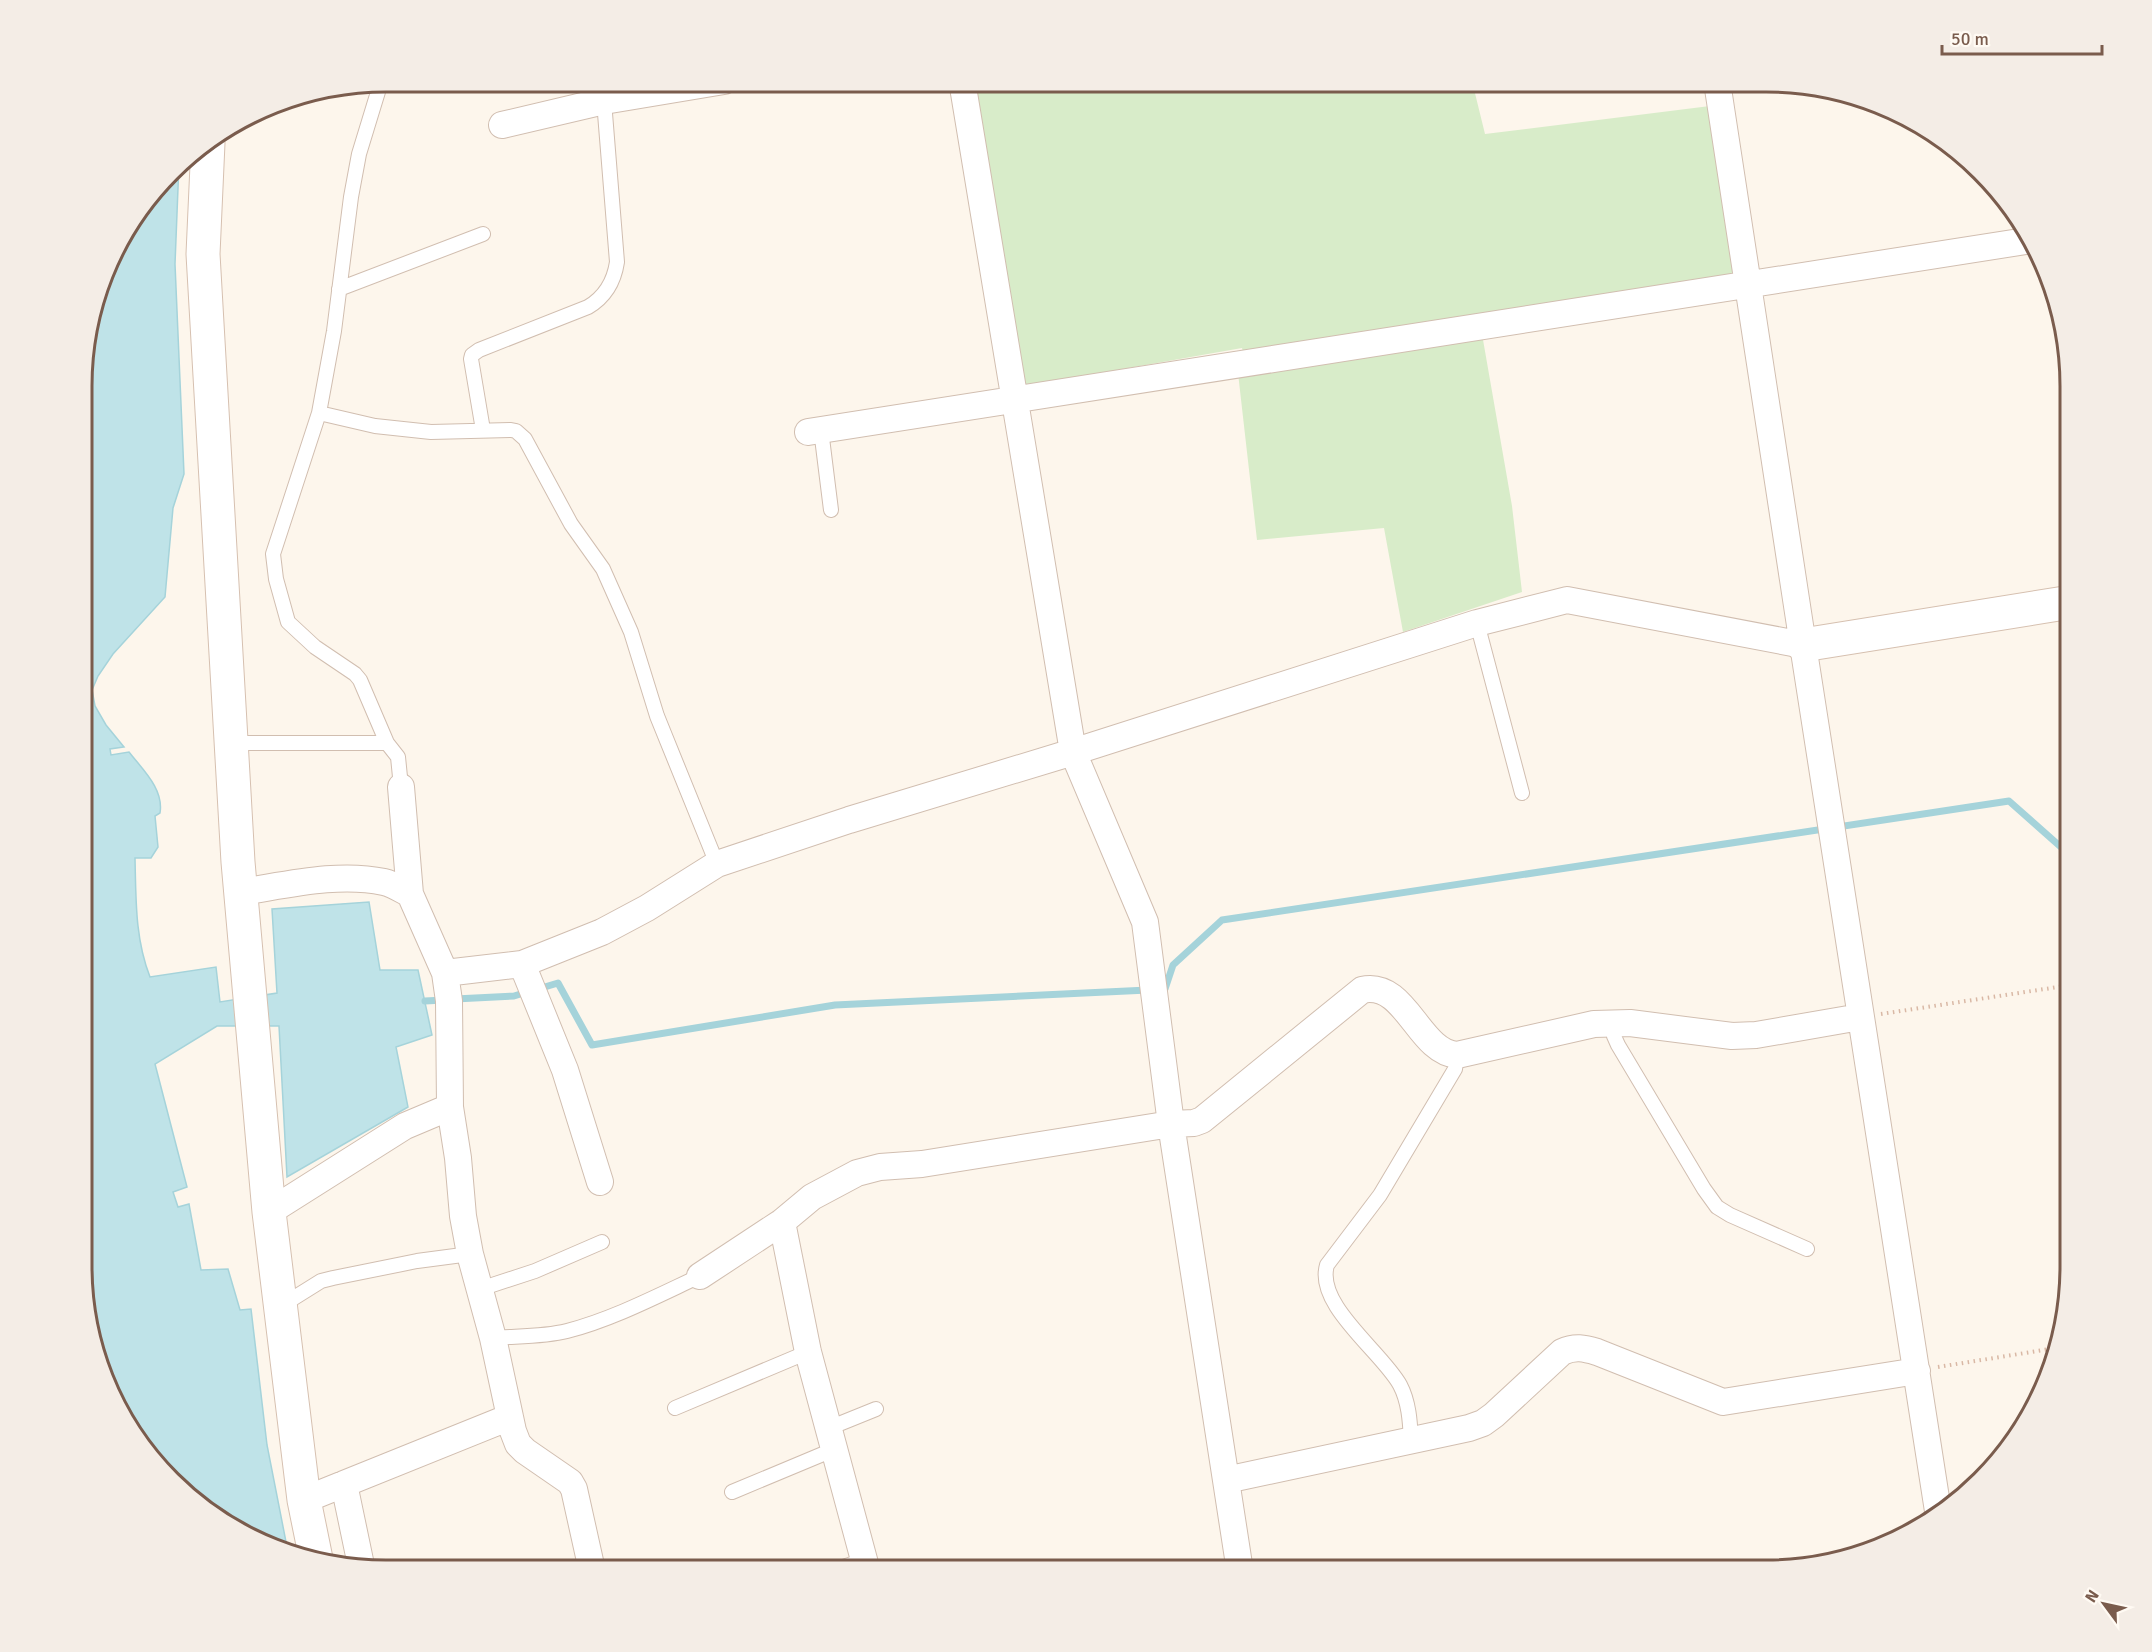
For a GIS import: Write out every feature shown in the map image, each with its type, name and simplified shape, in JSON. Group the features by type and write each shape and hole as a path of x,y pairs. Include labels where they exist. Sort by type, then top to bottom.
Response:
{"street":[{"path":"502,125 604,101 658,92"},
{"path":"964,92 1073,752 1145,922 1171,1124 1238,1560"},
{"path":"1719,92 1860,1017 1937,1506"},
{"path":"208,151 203,254 241,892 269,1212 304,1500 314,1551"},
{"path":"814,431 2023,241"},
{"path":"445,973 522,964 602,933 717,864 849,820 1073,752 1477,623 1567,600 1803,645 2061,604"},
{"path":"401,787 410,894 445,973 449,1001 450,1107 458,1158 463,1216 470,1254 518,1444 570,1482 574,1489 590,1560"},
{"path":"241,892 326,880 360,878 387,883 410,894"},
{"path":"522,964 565,1070 600,1182"},
{"path":"700,1276 782,1222 812,1197 858,1173 880,1167 922,1164 1202,1120 1362,990 1371,988 1393,997 1438,1047 1447,1054 1457,1055 1594,1024 1616,1022 1732,1036 1756,1035 1860,1017"},
{"path":"269,1212 405,1126 450,1107"},
{"path":"782,1222 808,1352 865,1560"},
{"path":"1226,1480 1483,1423 1562,1352 1572,1348 1597,1352 1723,1402 1917,1371"},
{"path":"304,1500 510,1416"},
{"path":"344,1484 360,1559"}],"lane":[{"path":"378,92 359,154 351,197 319,413 273,554 276,579 288,622 315,647 355,674 360,680 387,743 398,757 401,787"},
{"path":"483,430 472,355 479,350 588,307 599,300 615,276 617,262 604,101"},
{"path":"339,289 483,234"},
{"path":"319,413 375,426 431,432 511,430 516,431 525,439 571,524 603,569 631,632 657,716 717,864"},
{"path":"814,431 831,510"},
{"path":"1477,623 1522,793"},
{"path":"232,743 387,743"},
{"path":"1616,1022 1614,1036 1618,1045 1704,1189 1718,1207 1730,1215 1807,1249"},
{"path":"1411,1440 1406,1400 1400,1385 1336,1305 1327,1287 1324,1274 1327,1264 1386,1185 1455,1069 1457,1055"},
{"path":"480,1289 535,1271 602,1242"},
{"path":"281,1306 321,1281 417,1261 470,1254"},
{"path":"493,1338 553,1333 587,1325 700,1276"},
{"path":"675,1408 808,1352"},
{"path":"732,1492 832,1438 876,1409"}],"path":[{"path":"1860,1017 2061,987"},
{"path":"1917,1371 2048,1349"}],"green space":[{"path":"974,92 1475,92 1485,134 1710,106 1736,275 1245,360 1242,348 1026,386"},
{"path":"1482,334 1512,506 1522,592 1403,632 1384,528 1257,540 1238,373"}],"water":[{"path":"178,178 175,264 184,474 173,508 165,597 113,654 98,676 92,690 92,366 97,328 107,291 131,238 152,206"},
{"path":"92,690 95,706 106,725 124,747 110,749 111,755 129,752 151,780 159,796 160,813 155,816 158,847 151,858 135,858 137,919 141,948 150,977 216,967 220,1002 277,993 272,909 369,902 380,970 418,970 432,1035 396,1047 408,1107 287,1177 279,1026 217,1026 155,1064 187,1187 173,1192 178,1207 189,1204 201,1270 228,1269 240,1310 251,1309 267,1445 286,1543 255,1530 222,1511 192,1488 164,1460 141,1430 122,1397 107,1361 97,1324 92,1286"}],"waterway":[{"path":"1159,989 1165,989 1173,965 1222,920 2009,801 2061,847"},
{"path":"538,989 558,983 592,1045 835,1005 1148,990"},
{"path":"455,999 514,996 527,992"},
{"path":"425,1001 444,1000"}]}
